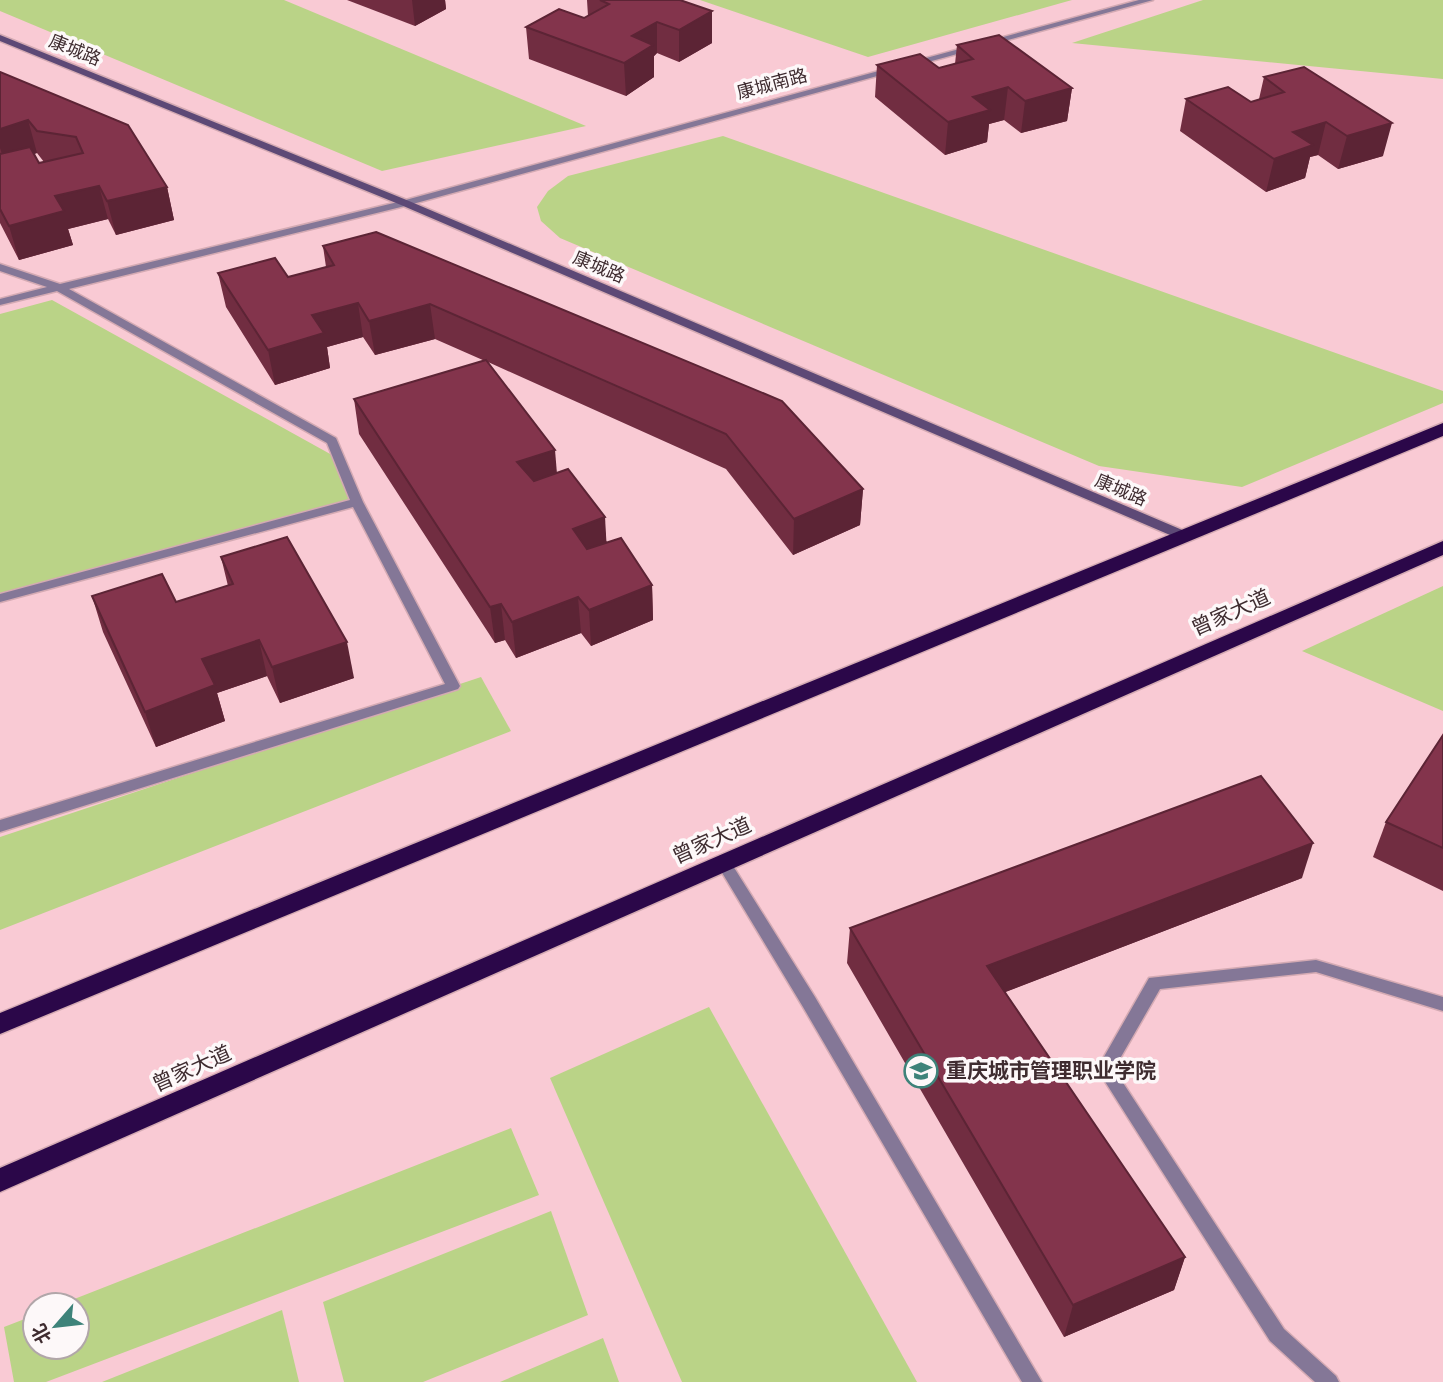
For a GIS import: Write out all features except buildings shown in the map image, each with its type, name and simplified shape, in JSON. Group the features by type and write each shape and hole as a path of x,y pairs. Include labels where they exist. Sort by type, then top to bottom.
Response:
{"highway":[{"path":"0,1024 1443,429"},
{"name":"曾家大道","path":"0,1180 1443,547"}],"street":[{"name":"康城南路","path":"0,302 405,203 1149,0"},
{"name":"康城路","path":"0,38 405,203 1182,535"},
{"path":"0,267 58,287 331,441 357,502 453,687 0,826"},
{"path":"0,598 357,502"},
{"path":"723,862 809,1002 1032,1382"},
{"path":"1329,1382 1277,1335 1105,1069 1154,983 1316,966 1443,1004"}],"green space":[{"path":"0,0 284,0 586,126 382,171 0,11"},
{"path":"700,0 1072,0 868,57"},
{"path":"1203,0 1443,0 1443,79 1072,43"},
{"path":"723,136 1443,391 1443,403 1242,487 1099,466 560,238 541,221 537,207 548,191 568,176"},
{"path":"52,300 332,455 357,502 0,598 0,314"},
{"path":"1443,586 1443,711 1302,651"},
{"path":"481,677 511,731 0,930 0,837"},
{"path":"709,1007 917,1382 682,1382 550,1078"},
{"path":"511,1128 539,1195 46,1382 14,1382 4,1327 21,1320 21,1361 91,1361 91,1292"},
{"path":"551,1211 588,1315 423,1382 344,1382 323,1302"},
{"path":"282,1310 299,1382 102,1382"},
{"path":"603,1338 619,1382 500,1382"}],"place":[{"name":"重庆城市管理职业学院","path":"921,1071"}]}
